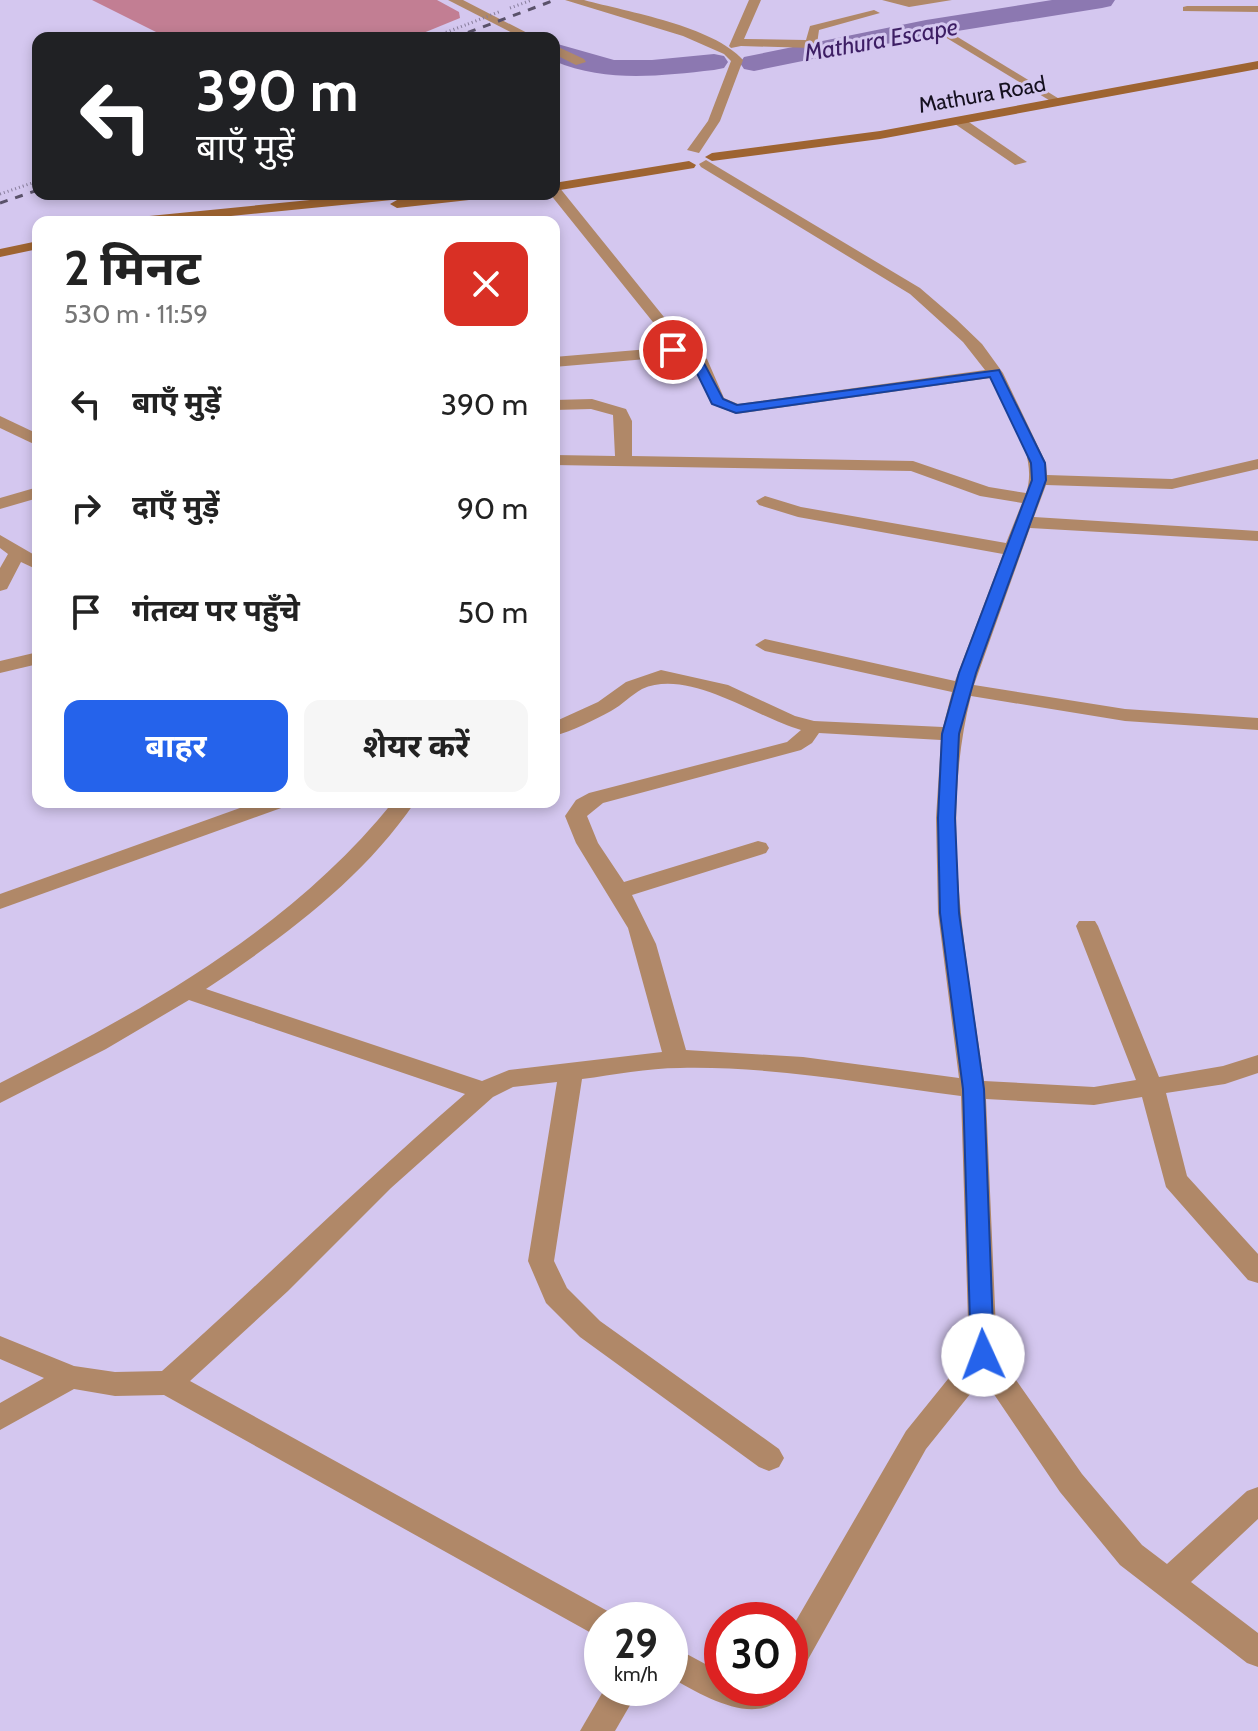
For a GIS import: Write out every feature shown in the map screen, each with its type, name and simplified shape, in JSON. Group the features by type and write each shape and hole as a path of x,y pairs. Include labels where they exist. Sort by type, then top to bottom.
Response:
{"main road":[{"name":"Mathura Road","path":"560,187 702,158 959,121 1258,65"},
{"path":"560,177 702,158"},
{"path":"196,216 374,200"},
{"path":"270,216 388,200"},
{"path":"0,242 32,235"},
{"path":"0,253 32,246"}],"street":[{"path":"454,0 519,32"},
{"path":"571,0 705,39 733,52 737,60 702,158"},
{"path":"593,0 736,44 811,44 814,28 874,13"},
{"path":"736,44 755,0"},
{"path":"888,0 909,4 946,0"},
{"path":"1187,9 1258,9"},
{"path":"736,44 750,55 749,66"},
{"path":"560,52 580,62"},
{"path":"702,158 721,133 741,90"},
{"path":"959,121 1020,162"},
{"path":"702,158 915,291 982,353 995,373 1038,463 1036,489 963,689 951,734 947,818 949,913 973,1089 983,1355 1071,1483 1131,1555 1258,1652"},
{"path":"560,196 684,351 699,359 717,401 736,409 995,373"},
{"path":"560,361 684,351"},
{"path":"560,405 592,404 620,412 624,421 623,460"},
{"path":"0,421 32,438"},
{"path":"560,460 913,466 986,492 1172,484 1258,464"},
{"path":"0,504 32,494"},
{"path":"765,501 798,512 1013,550"},
{"path":"1023,522 1258,536"},
{"path":"0,540 32,561"},
{"path":"0,585 18,552"},
{"path":"765,645 963,689 1125,715 1258,724"},
{"path":"0,667 32,659"},
{"path":"560,727 605,706 633,686 661,676 721,689 788,720 813,727 951,734"},
{"path":"676,1059 639,928 621,891 579,829 576,816 584,805 596,798 784,750 805,739 813,727"},
{"path":"0,902 260,808"},
{"path":"0,1094 97,1044 252,947 302,908 366,849 399,808"},
{"path":"621,891 758,848"},
{"path":"1087,926 1152,1089 1175,1180 1258,1272"},
{"path":"186,991 484,1091"},
{"path":"168,1383 278,1283 382,1181 484,1091 509,1079 676,1059 803,1066 973,1089 1094,1096 1225,1075 1258,1064"},
{"path":"571,1071 541,1261 556,1295 590,1329 769,1458"},
{"path":"0,1347 71,1377 115,1384 168,1383 584,1614"},
{"path":"808,1629 916,1440 964,1383 983,1355"},
{"path":"0,1418 71,1377"},
{"path":"1168,1583 1258,1500"},
{"path":"596,1731 612,1706"}],"lane":[{"path":"948,35 1061,103"}],"path":[{"path":"447,32 532,0"},
{"path":"0,194 32,183"}],"shaded area":[{"path":"92,0 437,0 459,12 460,18 426,32 156,32"}],"waterway":[{"name":"Mathura Escape","path":"754,63 926,28 1102,0"},
{"name":"Mathura Escape","path":"560,54 614,68 652,69 714,62"}],"railway":[{"path":"469,32 555,0"},
{"path":"0,203 32,192"}],"route":[{"path":"673,350 684,351 699,359 717,401 736,409 995,373 1038,463 1039,480 967,673 951,734 947,818 949,913 973,1089 983,1355"}]}
